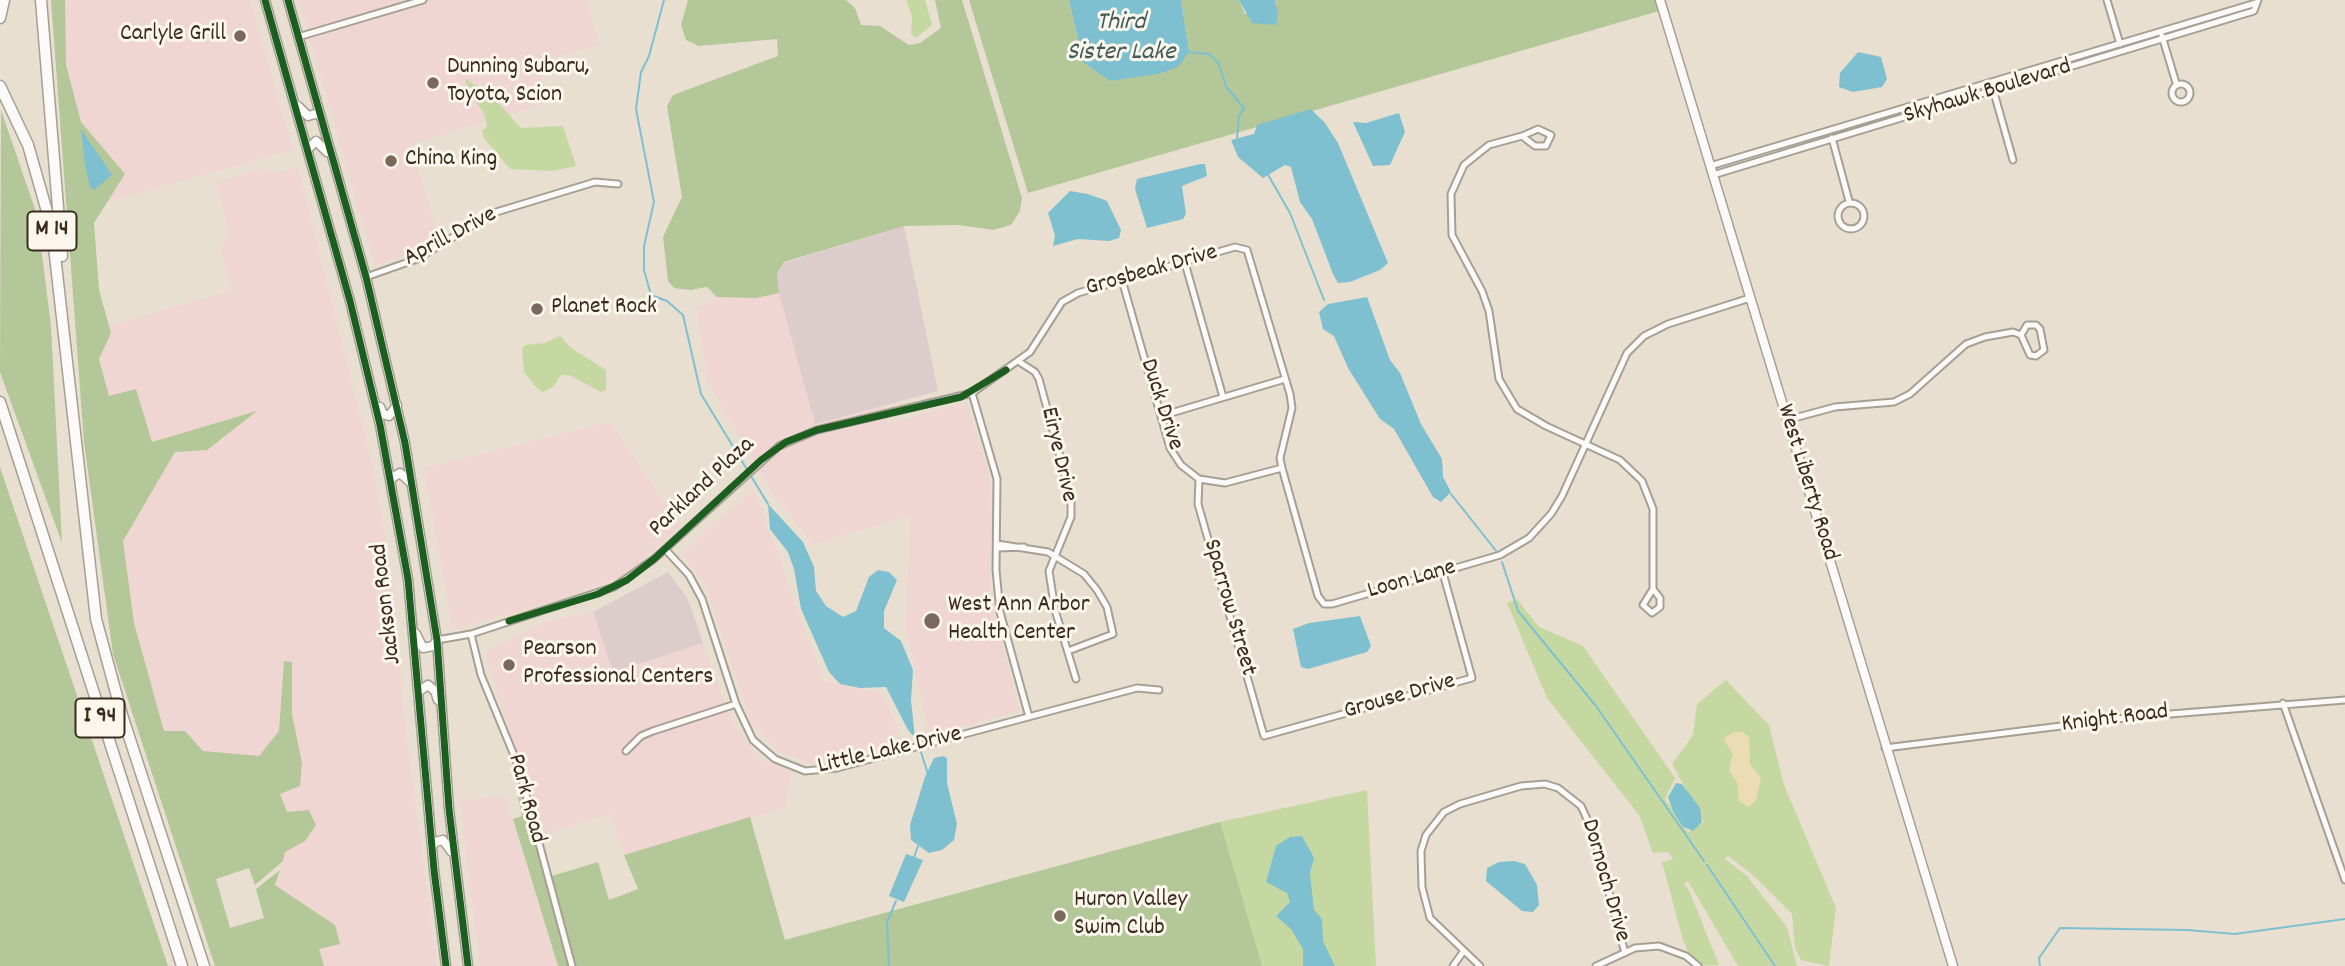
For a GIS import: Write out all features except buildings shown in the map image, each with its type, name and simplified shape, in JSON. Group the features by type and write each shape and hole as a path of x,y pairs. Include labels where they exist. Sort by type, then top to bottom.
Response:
{"highway":[{"path":"0,18 4,0"},
{"name":"I 94","path":"41,0 70,339 70,385 88,576 96,619 130,740 204,966"},
{"name":"M 14","path":"0,86 28,145 48,209 56,255 70,385"},
{"name":"I 94","path":"0,401 182,966"},
{"path":"0,423 20,469"}],"main road":[{"name":"Jackson Road","path":"265,0 372,384 390,479 408,579 432,847 446,966"},
{"name":"Jackson Road","path":"288,0 366,277 397,403 414,488 437,640 454,863 468,966"},
{"name":"West Liberty Road","path":"1660,0 1953,966"},
{"path":"292,95 304,114 318,113"},
{"path":"308,149 312,143 320,143 333,164"},
{"path":"372,384 383,414 392,415 397,403"},
{"path":"390,479 395,474 404,474 414,488"},
{"path":"411,622 423,648 433,646 437,640"},
{"path":"418,692 425,685 432,687 443,720"},
{"path":"432,847 439,840 446,842 454,863"}],"street":[{"path":"298,37 423,0"},
{"path":"2107,0 2122,49"},
{"name":"Skyhawk Boulevard","path":"1710,166 1992,84 2120,42 2257,2"},
{"name":"Skyhawk Boulevard","path":"1713,175 1994,92 2122,49 2253,11 2257,2"},
{"path":"2160,30 2176,83"},
{"path":"1992,84 2013,160"},
{"path":"1522,136 1535,146 1546,146 1551,135 1538,129 1489,145 1464,165 1451,194 1452,235 1482,291 1489,311 1499,379 1517,409 1546,426 1620,460 1642,481 1653,509 1653,589 1643,605 1652,613 1660,607 1660,598 1653,589"},
{"path":"1831,131 1849,201 1838,219 1840,225 1849,229 1861,223 1865,215 1861,205 1849,201"},
{"name":"Aprill Drive","path":"366,277 417,259 493,213 595,182 618,184"},
{"name":"Loon Lane","path":"1235,247 1247,250 1285,379 1292,408 1280,458 1318,596 1324,604 1500,555 1529,538 1551,514 1562,496 1627,353 1644,336 1668,324 1750,298"},
{"name":"Grosbeak Drive","path":"1018,361 1042,338 1062,302 1122,280 1235,247"},
{"path":"1185,263 1223,397"},
{"name":"Duck Drive","path":"1122,280 1174,456 1199,479 1230,483 1282,468"},
{"path":"2026,325 2036,325 2040,329 2044,350 2036,356 2030,355 2021,335 2026,325"},
{"path":"1787,420 1835,407 1894,402 1910,394 1966,344 2003,332 2021,335"},
{"name":"Parkland Plaza","path":"437,640 471,634 607,590 635,575 779,446 808,433 972,393 1018,361"},
{"name":"Eirye Drive","path":"1018,361 1035,372 1039,379 1072,497 1071,517 1049,571 1050,587 1076,679"},
{"path":"1161,416 1285,379"},
{"path":"972,393 997,479 996,592 1029,717"},
{"name":"Sparrow Street","path":"1199,479 1198,504 1264,736"},
{"path":"997,546 1041,550 1084,574 1097,590 1107,607 1113,634 1068,651"},
{"name":"Little Lake Drive","path":"665,549 689,575 703,602 736,704 762,750 790,767 805,771 838,768 1137,688 1158,690"},
{"name":"Grouse Drive","path":"1264,736 1472,678 1443,573"},
{"name":"Park Road","path":"471,634 481,675 518,765 572,966"},
{"name":"Knight Road","path":"1885,748 2133,717 2345,700"},
{"path":"626,751 641,736 736,704"},
{"path":"2283,704 2345,880"},
{"name":"Dornoch Drive","path":"1480,966 1439,930 1426,908 1420,857 1426,835 1444,812 1460,804 1521,786 1545,784 1571,796 1588,818 1625,953"},
{"name":"Dornoch Drive","path":"1596,966 1635,948 1659,946 1686,956 1698,966"},
{"path":"1453,966 1464,952"}],"shaded area":[{"path":"59,0 250,0 293,150 81,209"},
{"name":"Dunning Subaru, Toyota, Scion","path":"299,0 587,0 599,45 537,63 547,103 411,144 439,239 427,247 375,266"},
{"path":"298,167 374,472 394,590 404,717 437,966 324,966 319,949 335,925 275,884 293,827 265,758 159,789 113,654 97,548 192,431 151,442 136,390 109,396 92,331 232,290 220,249 229,231 216,182 262,169 271,174"},
{"path":"904,226 938,391 815,424 779,293 777,273 784,263"},
{"path":"779,293 815,424 883,406 888,424 966,402 987,468 992,515 989,592 1020,711 929,735 906,628 910,515 813,545 767,485 707,381 697,308 717,297 756,298"},
{"path":"611,422 681,526 624,576 560,599 453,630 424,468"},
{"path":"754,489 824,682 883,693 902,741 814,764 777,751 751,722 706,586 681,553"},
{"path":"668,572 688,599 703,643 613,672 593,612"},
{"path":"593,612 613,671 703,643 731,719 759,758 790,772 786,807 624,855 610,814 542,835 484,652 545,622"},
{"path":"506,796 558,966 480,966 460,800"}],"green space":[{"path":"51,0 65,0 66,65 81,122 125,174 94,223 99,290 111,333 99,359 109,396 136,389 152,442 257,411 207,450 175,452 123,541 134,623 164,731 185,731 203,751 259,756 279,731 284,661 292,662 292,714 302,763 300,786 280,794 287,812 309,810 316,825 305,841 285,852 283,861 255,885 249,868 216,879 230,928 264,918 256,889 280,870 275,885 335,925 340,944 319,949 324,966 215,966 113,654 84,442"},
{"path":"688,0 846,0 855,8 861,25 880,26 909,45 920,43 941,28 935,0 962,0 1022,198 1020,211 1011,225 993,230 959,225 904,226 784,262 777,273 779,293 756,298 717,297 707,287 690,290 674,288 668,281 663,237 682,197 667,106 673,95 778,56 777,39 699,46 686,40 681,25"},
{"path":"906,0 925,0 932,25 916,38 911,34 912,17"},
{"path":"969,0 1069,0 1083,62 1189,52 1181,0 1239,0 1245,14 1277,4 1275,0 1656,0 1659,11 1028,193"},
{"path":"465,78 493,97 521,128 563,126 576,166 552,171 510,169 484,138 482,131 487,126 484,113 468,91"},
{"path":"1,110 37,215 51,326 62,543 0,372"},
{"path":"560,336 571,348 606,370 606,390 601,392 569,375 561,375 553,387 543,392 536,387 524,372 522,349 525,345 545,343"},
{"path":"0,467 168,966 0,966"},
{"path":"1517,599 1539,627 1583,646 1675,778 1665,799 1688,832 1704,822 1672,764 1693,735 1697,704 1726,680 1769,725 1784,785 1836,908 1829,966 1801,960 1795,948 1792,914 1753,875 1728,856 1725,859 1747,876 1787,927 1797,966 1738,966 1688,881 1684,884 1689,890 1719,965 1694,966 1683,940 1662,862 1673,859 1668,852 1653,853 1639,815 1547,698 1507,603"},
{"name":"Huron Valley Swim Club","path":"1367,790 1376,966 701,966 785,940 1220,822"},
{"name":"Huron Valley Swim Club","path":"522,791 552,876 598,862 609,900 638,889 624,855 750,817 785,940 1220,822 1262,966 558,966 513,819 522,816 517,792"}],"sand":[{"path":"1742,732 1749,737 1750,764 1761,778 1756,800 1749,807 1739,801 1737,782 1729,770 1733,754 1724,741 1726,736"}],"water":[{"name":"Third Sister Lake","path":"1069,0 1181,0 1189,52 1178,67 1158,74 1110,81 1083,62"},
{"path":"1239,0 1275,0 1278,14 1276,25 1252,23"},
{"path":"1858,52 1881,57 1887,79 1882,87 1853,92 1839,87 1840,73"},
{"path":"1311,109 1325,123 1338,143 1388,263 1380,270 1350,282 1338,283 1333,274 1312,219 1300,202 1291,167 1285,165 1263,178 1238,157 1231,140 1254,134 1257,125"},
{"path":"1399,113 1405,132 1390,165 1373,166 1353,122 1366,123"},
{"path":"81,129 112,175 94,190 90,187 85,165"},
{"path":"1205,164 1207,176 1182,186 1186,214 1183,219 1147,228 1135,189 1137,179"},
{"path":"1070,191 1107,201 1121,230 1119,238 1109,241 1078,239 1053,246 1055,236 1048,213"},
{"path":"1367,297 1390,360 1400,373 1421,424 1442,459 1443,477 1451,492 1441,502 1433,497 1394,429 1380,419 1348,368 1334,336 1323,329 1319,312 1328,304"},
{"path":"768,504 803,542 814,567 816,591 826,606 843,617 856,611 869,577 878,570 889,572 897,580 884,611 884,628 901,641 913,670 911,700 915,738 908,730 886,687 860,688 840,684 829,672 801,609 788,552 770,529"},
{"path":"1360,616 1371,646 1367,652 1308,669 1301,667 1293,629 1309,623"},
{"path":"934,758 947,758 947,783 957,824 954,840 942,850 929,853 911,840 910,825"},
{"path":"1676,783 1682,784 1700,808 1702,822 1693,831 1682,826 1672,809 1668,797"},
{"path":"1302,836 1314,858 1310,873 1314,910 1322,919 1323,941 1335,966 1303,966 1303,949 1291,929 1276,916 1290,902 1287,893 1266,882 1276,846 1290,837"},
{"path":"906,854 923,860 904,902 889,896"},
{"path":"1514,861 1525,864 1537,885 1539,905 1533,912 1522,911 1486,881 1487,868 1499,862"}],"waterway":[{"path":"664,0 649,56 641,72 636,109 654,202 644,246 644,270 651,295 667,301 683,315 701,394 768,504"},
{"path":"1189,52 1209,54 1218,62 1227,88 1244,108 1239,116 1237,138"},
{"path":"1267,173 1290,213 1324,300"},
{"path":"1451,494 1497,552"},
{"path":"1502,562 1518,611 1596,706 1704,861"},
{"path":"920,749 928,774"},
{"path":"914,857 918,846"},
{"path":"1707,865 1775,966"},
{"path":"889,966 887,922 896,901"},
{"path":"2040,966 2039,958 2060,928 2187,930 2235,934 2345,919"}],"cycle path":[{"path":"265,0 350,301 380,425 408,579 434,870 446,966"},
{"path":"288,0 366,277 405,443 437,640 449,809 468,966"},
{"path":"509,621 598,594 627,580 654,559 761,460 786,442 817,430 961,397 1006,370"}],"place":[{"name":"Carlyle Grill","path":"240,36"},
{"name":"Dunning Subaru, Toyota, Scion","path":"433,83"},
{"name":"China King","path":"391,161"},
{"name":"Planet Rock","path":"537,309"},
{"name":"West Ann Arbor Health Center","path":"932,621"},
{"name":"Pearson Professional Centers","path":"509,665"},
{"name":"Huron Valley Swim Club","path":"1060,916"}]}
